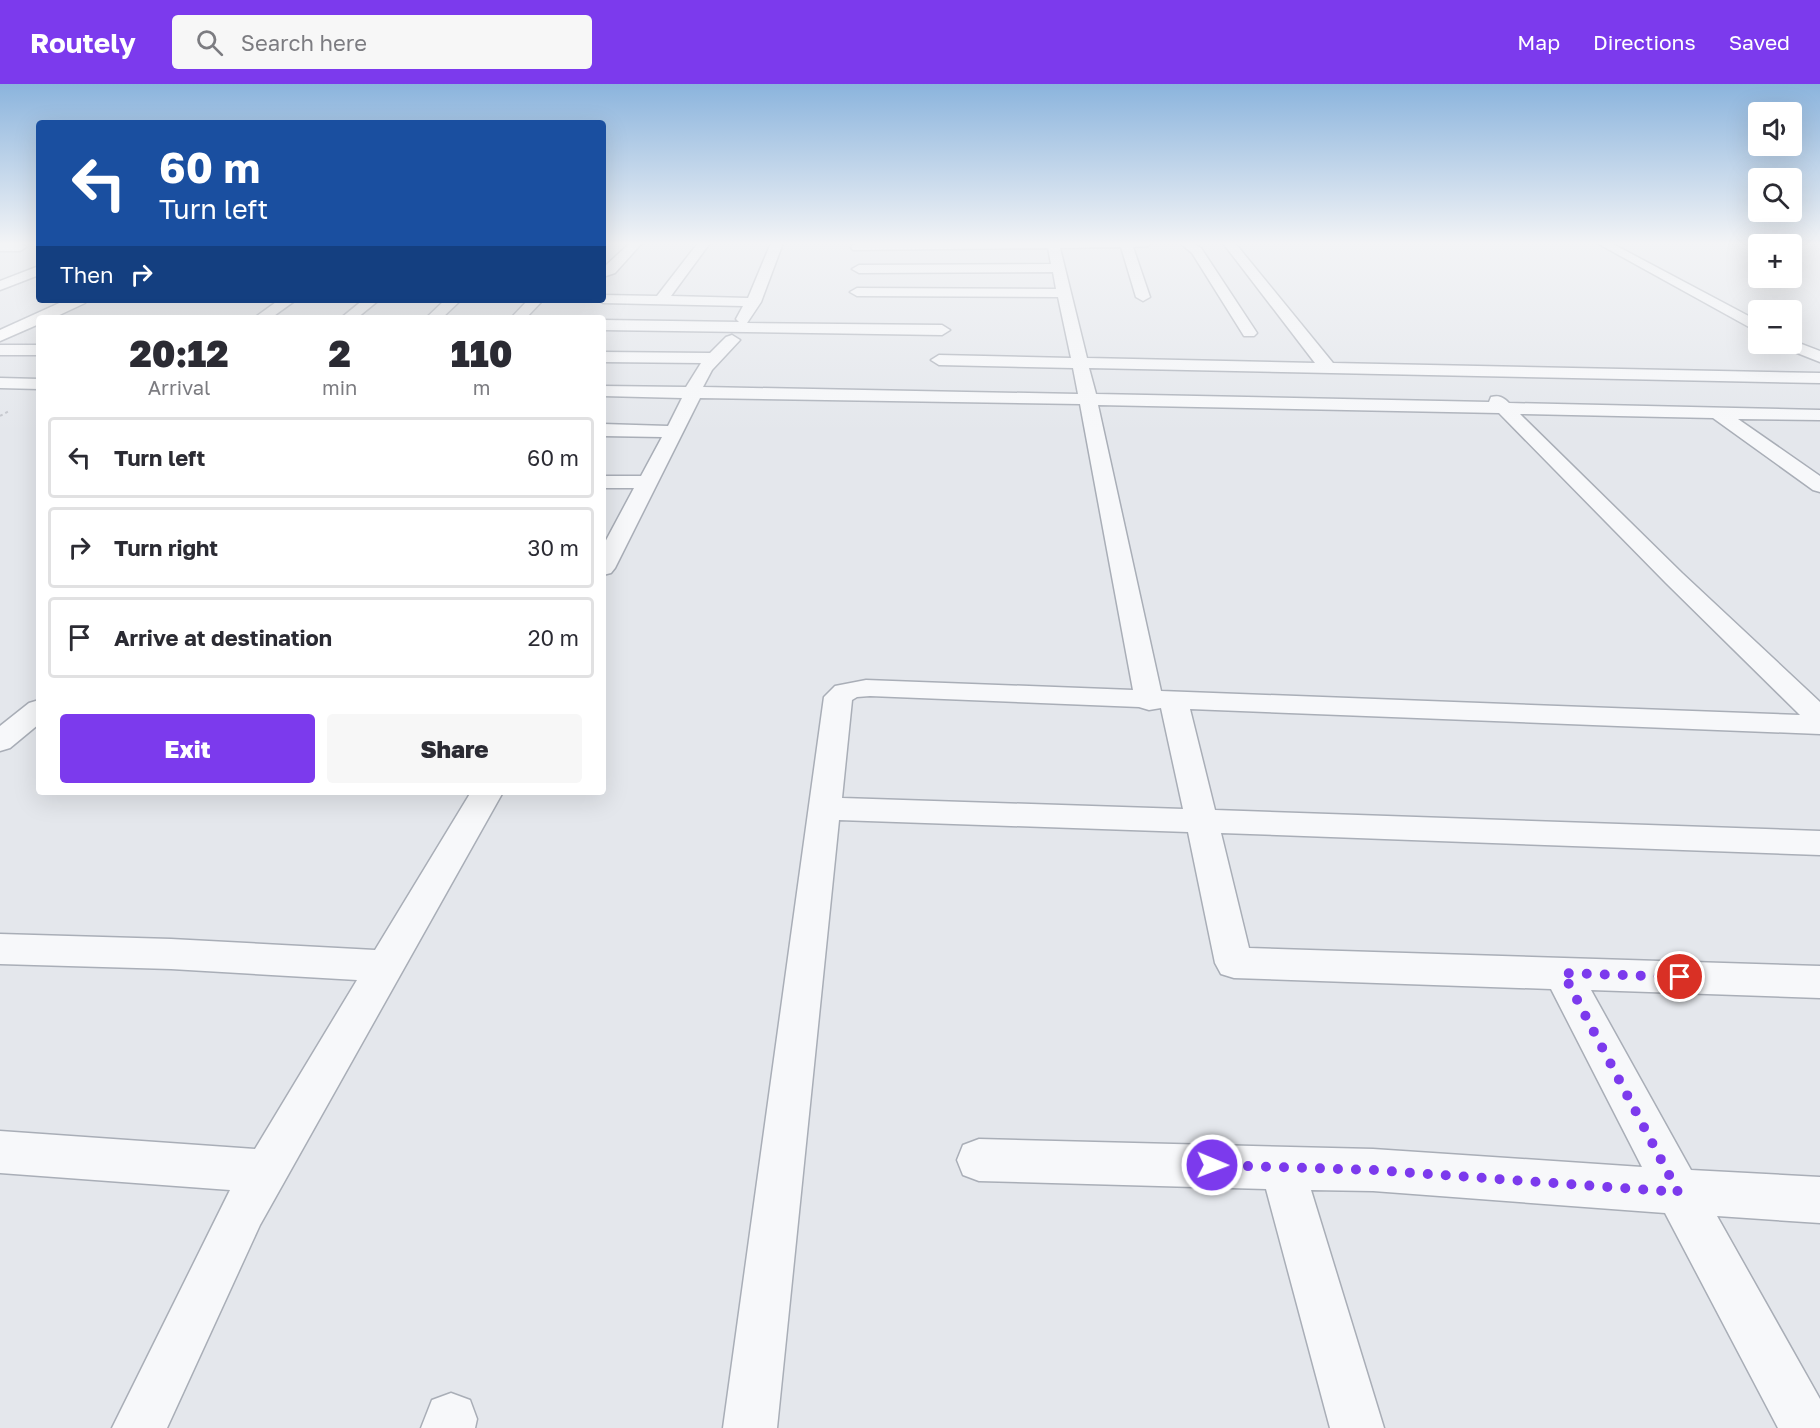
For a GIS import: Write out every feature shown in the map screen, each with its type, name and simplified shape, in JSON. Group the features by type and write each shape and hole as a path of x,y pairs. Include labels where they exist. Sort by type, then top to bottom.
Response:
{"main road":[{"path":"47,315 67,306"},
{"path":"0,336 36,320"}],"street":[{"path":"266,315 280,306"},
{"path":"352,315 364,306"},
{"path":"606,562 694,391 696,382 735,334 752,306"},
{"path":"1067,306 1161,701 1201,821 1234,963 1820,982"},
{"path":"1232,306 1249,333"},
{"path":"1279,306 1328,368"},
{"path":"1719,306 1748,322"},
{"path":"606,325 735,334 942,328 938,378"},
{"path":"0,350 36,350"},
{"path":"1802,350 1820,357"},
{"path":"606,357 714,358"},
{"path":"606,391 694,391 938,378 1080,364 1820,378"},
{"path":"1469,371 1674,578 1820,718"},
{"path":"1663,375 1820,486"},
{"path":"938,378 1088,399 1820,415"},
{"path":"0,383 36,384"},
{"path":"606,430 673,432"},
{"path":"606,482 646,482"},
{"path":"750,1428 838,697 849,689 1820,725"},
{"path":"1792,691 1820,692"},
{"path":"0,741 36,711"},
{"path":"140,1428 214,1268 266,1171 485,795"},
{"path":"824,808 1820,843"},
{"path":"0,949 171,954 386,966"},
{"path":"1563,973 1678,1192 1807,1428"},
{"path":"0,1152 266,1171"},
{"path":"979,1160 1385,1170 1820,1200"},
{"path":"1282,1167 1357,1428"}],"path":[{"path":"0,416 9,411"}],"route":[{"path":"1212,1165 1373,1170 1678,1192 1563,973 1680,977"}]}
